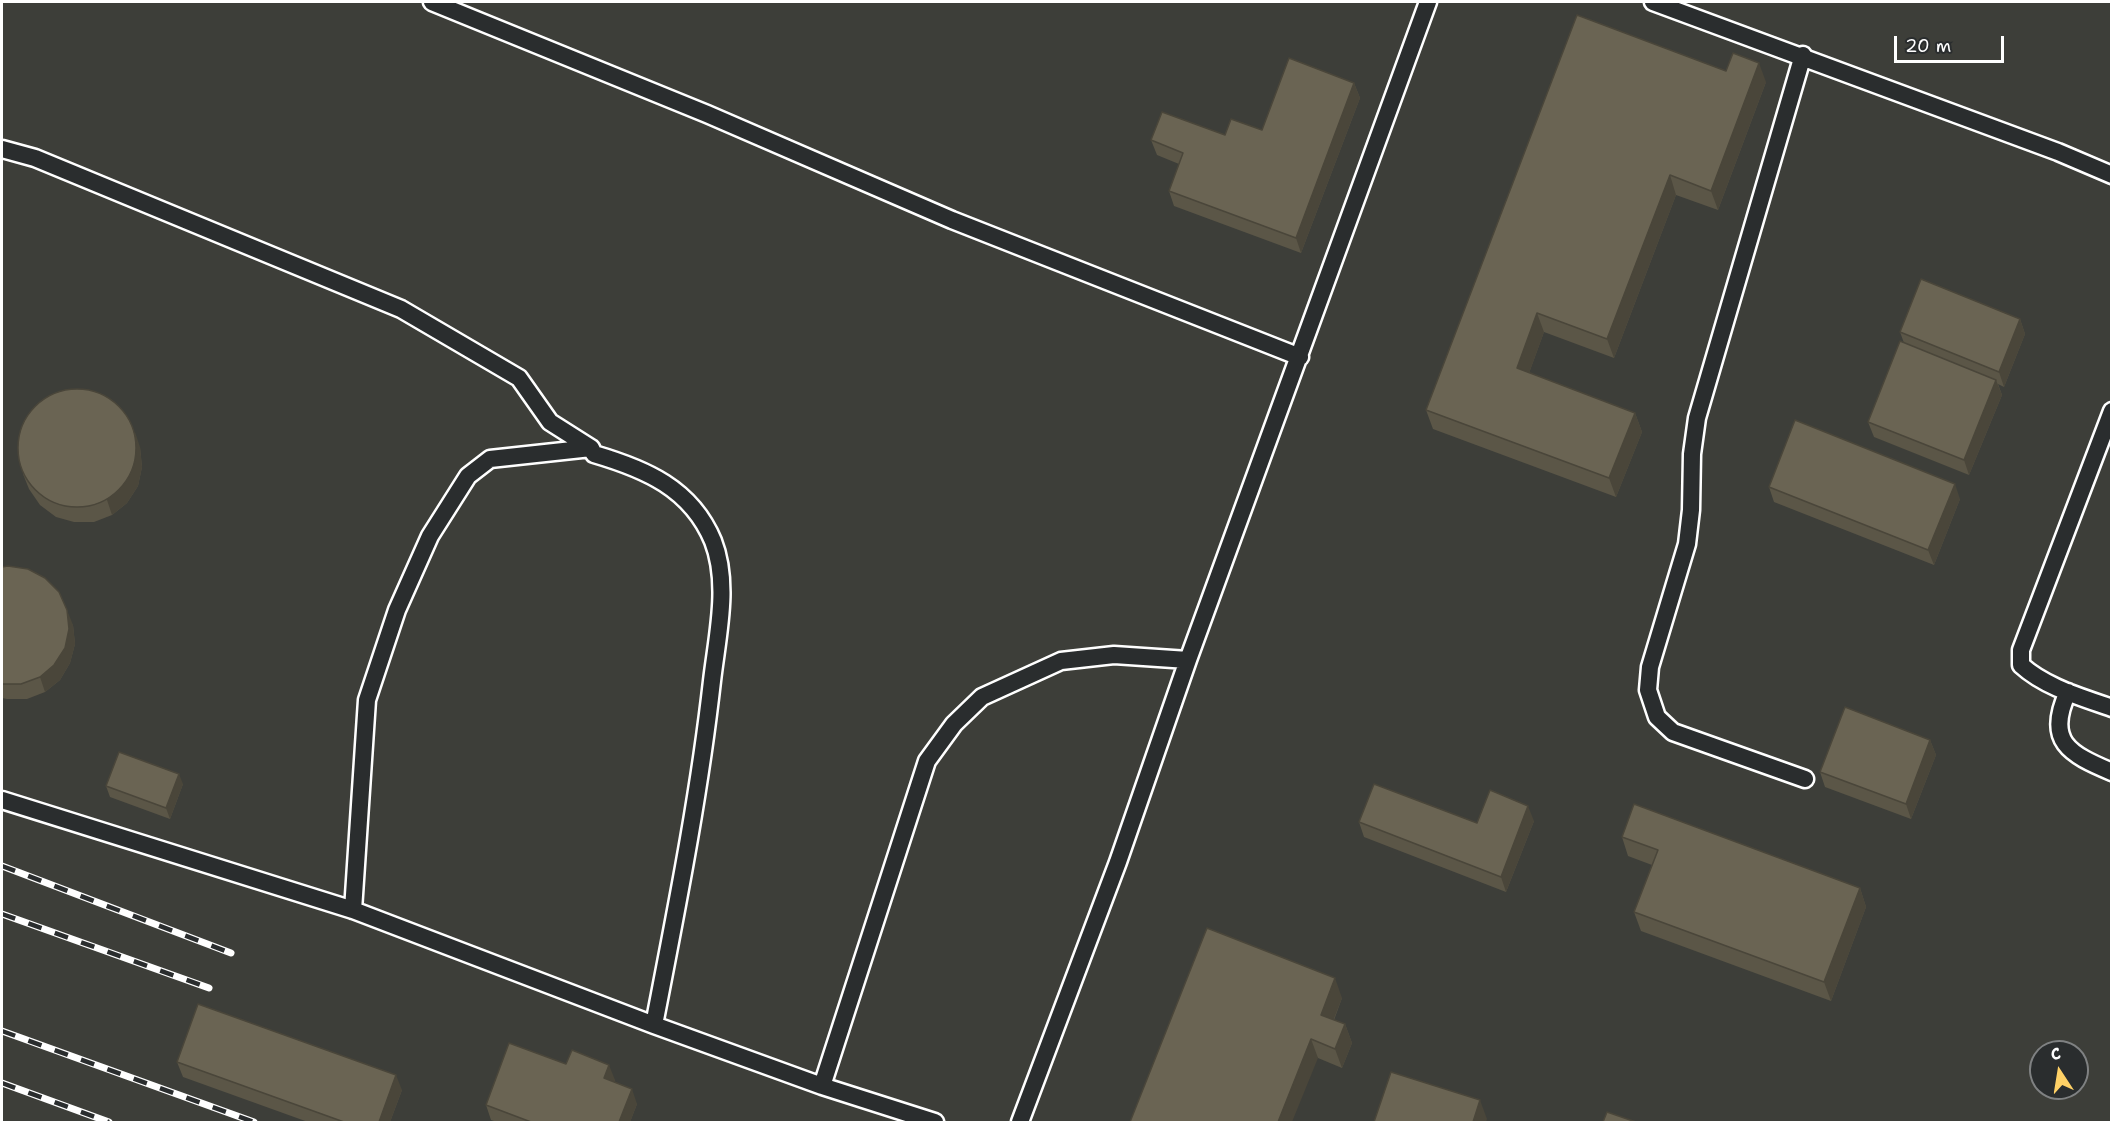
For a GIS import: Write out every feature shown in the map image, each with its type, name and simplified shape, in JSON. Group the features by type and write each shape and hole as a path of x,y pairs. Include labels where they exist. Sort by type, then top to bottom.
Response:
{"lane":[{"path":"432,2 707,114 952,220 1300,357"},
{"path":"1020,1122 1118,862 1188,660 1428,2"},
{"path":"1653,2 1803,55 2058,152 2112,175"},
{"path":"1803,55 1698,418 1692,454 1691,510 1687,544 1650,667 1648,690 1657,717 1672,732 1805,779"},
{"path":"2,148 35,158 401,309 519,378 550,422 591,448 594,454 633,465 663,480 702,520 710,535 720,575 720,614 702,772 654,1025"},
{"path":"2112,411 2021,650 2021,665 2031,674 2068,692 2112,708"},
{"path":"353,910 367,700 397,610 430,536 468,476 490,459 591,448"},
{"path":"822,1086 927,761 954,724 982,698 1061,661 1114,655 1188,660"},
{"path":"2068,692 2058,713 2058,727 2071,753 2112,772"},
{"path":"2,800 353,910 654,1025 822,1086 935,1122"}],"shaded area":[{"path":"2,2 2111,2 2111,1122 2,1121"}],"building":[{"path":"1577,15 1726,71 1733,53 1759,63 1711,191 1670,175 1607,339 1537,313 1517,368 1635,413 1609,478 1426,410"},
{"path":"1289,58 1354,83 1296,238 1169,191 1183,153 1151,140 1162,112 1225,135 1231,119 1262,130"},
{"path":"1921,279 2020,319 1999,372 1900,332"},
{"path":"1900,341 1996,380 1964,460 1868,422"},
{"path":"77,389 100,394 119,406 131,425 136,448 131,471 119,490 100,502 77,507 54,502 35,490 23,471 18,448 23,425 35,406 54,394"},
{"path":"1795,420 1955,484 1928,550 1769,487"},
{"path":"2,567 28,569 45,578 59,592 67,610 69,629 65,648 54,665 40,677 21,684 2,684"},
{"path":"1845,707 1930,740 1906,804 1820,772"},
{"path":"119,752 179,774 166,808 106,786"},
{"path":"1374,784 1477,823 1490,790 1528,806 1501,877 1359,822"},
{"path":"1634,804 1860,888 1824,982 1634,912 1658,850 1622,837"},
{"path":"1207,928 1335,978 1321,1015 1345,1024 1335,1049 1311,1039 1278,1122 1130,1122"},
{"path":"198,1004 396,1075 379,1122 344,1122 177,1062"},
{"path":"509,1043 566,1064 572,1050 609,1065 604,1078 632,1089 619,1122 531,1122 486,1105"},
{"path":"1391,1072 1480,1100 1473,1122 1374,1122"},
{"path":"1607,1112 1636,1122 1603,1122"}],"railway":[{"path":"2,866 231,953"},
{"path":"2,914 209,988"},
{"path":"2,1031 254,1122"},
{"path":"2,1083 109,1122"}]}
